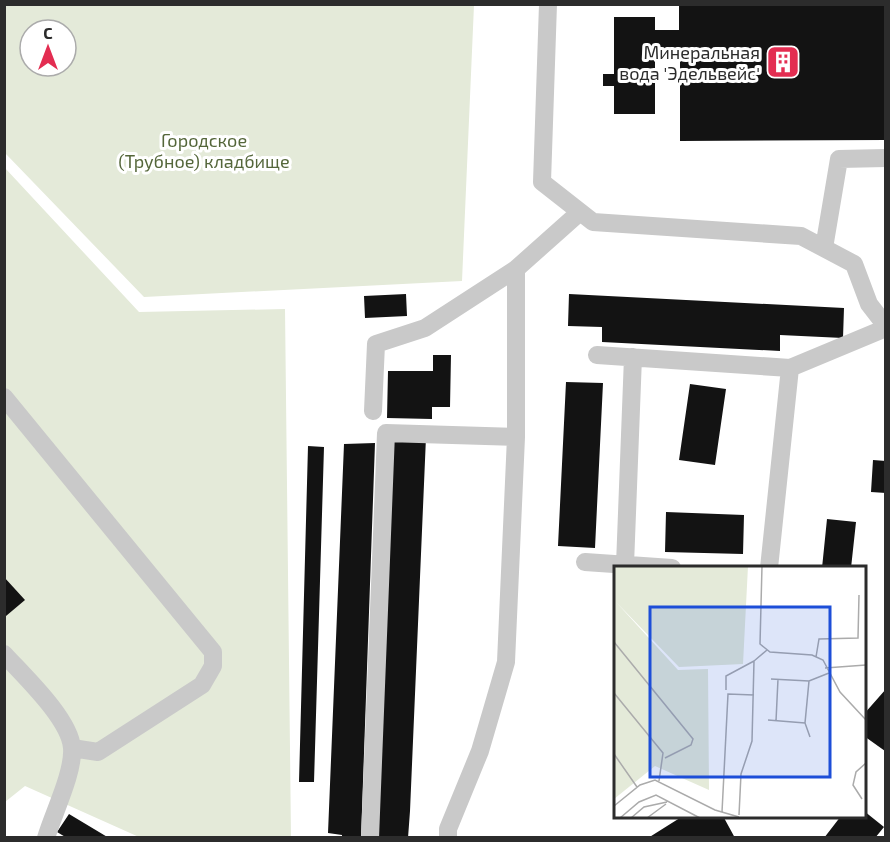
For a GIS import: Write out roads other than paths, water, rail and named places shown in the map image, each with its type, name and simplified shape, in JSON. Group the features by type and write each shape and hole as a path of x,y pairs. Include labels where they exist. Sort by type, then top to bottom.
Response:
{"street":[{"path":"548,4 542,183 593,222 801,236 854,264 877,304 885,327 790,368 597,355"},
{"path":"824,248 839,159 885,158"},
{"path":"373,411 376,344 425,328 516,269 580,212"},
{"path":"448,837 448,829 480,751 506,662 516,437 516,269"},
{"path":"625,565 633,357"},
{"path":"769,566 790,368"},
{"path":"4,398 213,652 213,666 202,685 98,752 72,748"},
{"path":"370,837 386,433 516,437"},
{"path":"585,562 648,566"},
{"path":"4,654 64,723 72,748 62,795 46,837"}],"place":[{"name":"Минеральная вода 'Эдельвейс'","path":"783,62"}],"park label":[{"name":"Городское (Трубное) кладбище","path":"204,150"}]}
